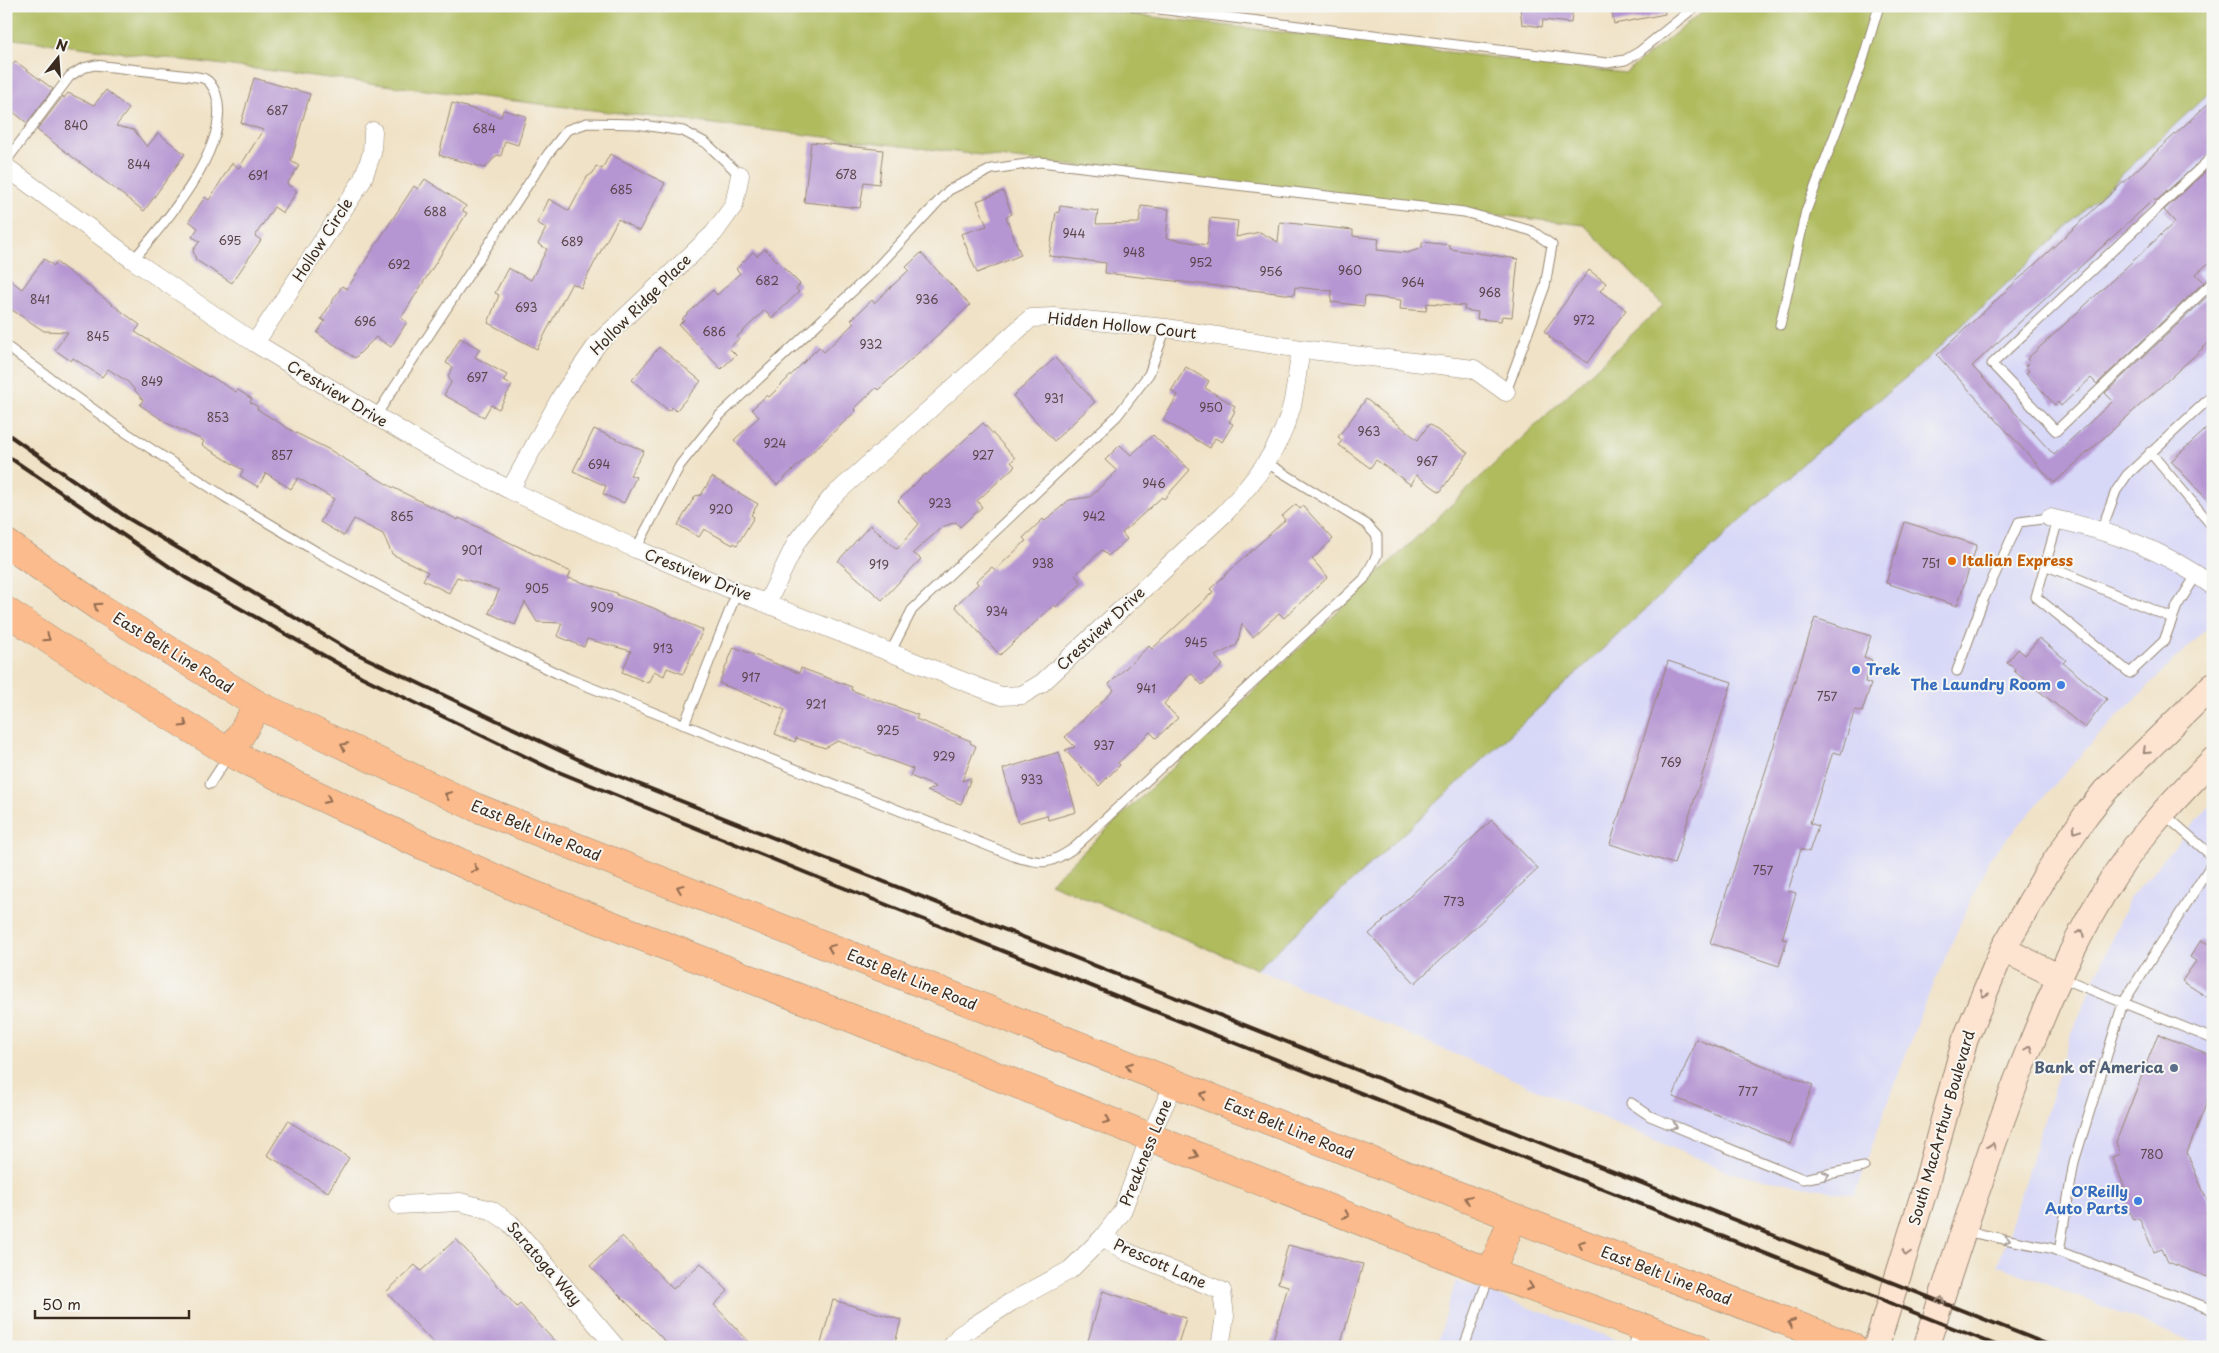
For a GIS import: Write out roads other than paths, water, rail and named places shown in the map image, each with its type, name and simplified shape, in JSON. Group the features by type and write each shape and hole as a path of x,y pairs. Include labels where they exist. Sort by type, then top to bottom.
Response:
{"main road":[{"name":"East Belt Line Road","path":"6,543 98,607 258,705 475,807 1513,1217 1853,1347"},
{"path":"6,610 60,647 230,753 404,837 519,889 851,1018 1491,1272 1636,1336 1697,1347"},
{"name":"South MacArthur Boulevard","path":"1876,1347 1929,1174 1965,1040 2002,948 2047,872 2105,791 2213,685"},
{"path":"230,753 258,705"},
{"path":"1926,1347 1994,1139 2059,977 2103,893 2142,837 2213,760"},
{"path":"2002,948 2059,977"},
{"path":"1491,1272 1513,1217"}],"street":[{"name":"Hollow Circle","path":"255,343 362,181 372,153 373,131"},
{"name":"Crestview Drive","path":"6,167 133,260 255,343 426,446 510,490 636,549 736,592 1001,696 1022,695 1042,683 1223,515 1246,490 1267,463 1292,406 1301,349"},
{"name":"Hollow Ridge Place","path":"510,490 562,395 598,343 714,233 734,205 740,175"},
{"name":"Hidden Hollow Court","path":"767,603 797,541 831,498 1031,318 1054,317 1166,328 1301,349 1474,369 1506,392"},
{"path":"2054,519 2124,537 2189,568 2213,586"},
{"name":"Preakness Lane","path":"951,1347 959,1336 972,1327 1011,1302 1070,1270 1103,1237 1122,1212 1150,1136 1174,1084"},
{"name":"Saratoga Way","path":"398,1205 460,1202 491,1210 510,1223 616,1347"},
{"name":"Prescott Lane","path":"1103,1237 1127,1252 1222,1291 1225,1316 1220,1347"}],"lane":[{"path":"1134,6 1607,63 1625,60 1638,52 1696,6"},
{"path":"1780,325 1806,211 1861,66 1879,6"},
{"path":"6,161 46,109 60,87 70,76 83,68 95,65 206,79 214,88 218,101 218,118 211,147 200,172 133,260"},
{"path":"375,417 548,154 567,130 586,122 636,124 683,131 706,143 740,175"},
{"path":"2213,156 1992,364 2056,431 2213,282"},
{"path":"636,549 680,465 720,415 871,274 949,190 992,169 1040,162 1068,165 1464,212 1532,231 1552,245 1545,286 1506,392"},
{"path":"890,653 912,610 1117,416 1149,374 1166,328"},
{"path":"6,346 119,428 225,497 316,552 422,609 550,670 1016,857 1038,863 1055,861 1081,842 1364,579 1377,555 1377,536 1366,524 1267,463"},
{"path":"2101,531 2116,490 2127,474 2150,452 2211,401"},
{"path":"2150,452 2213,527"},
{"path":"1957,671 1984,598 2019,522 2054,519 2045,565 2036,596 2130,673 2164,641 2172,618 2197,574"},
{"path":"2045,565 2172,618"},
{"path":"684,725 736,592"},
{"path":"210,784 230,753"},
{"path":"2163,813 2213,857"},
{"path":"2055,1250 2074,1162 2123,1003 2213,862"},
{"path":"2059,977 2213,1039"},
{"path":"1631,1103 1650,1116 1803,1178 1864,1167"},
{"path":"1964,1231 2055,1250 2213,1310"},
{"path":"1467,1346 1491,1272"}],"railway":[{"path":"6,433 126,517 349,650 588,764 2054,1347"},
{"path":"6,455 186,578 362,677 549,768 809,874 2001,1347"}],"place":[{"name":"Italian Express","path":"1952,561"},
{"name":"Trek","path":"1856,670"},
{"name":"The Laundry Room","path":"2061,685"},
{"name":"Bank of America","path":"2174,1068"},
{"name":"O'Reilly Auto Parts","path":"2138,1201"}]}
